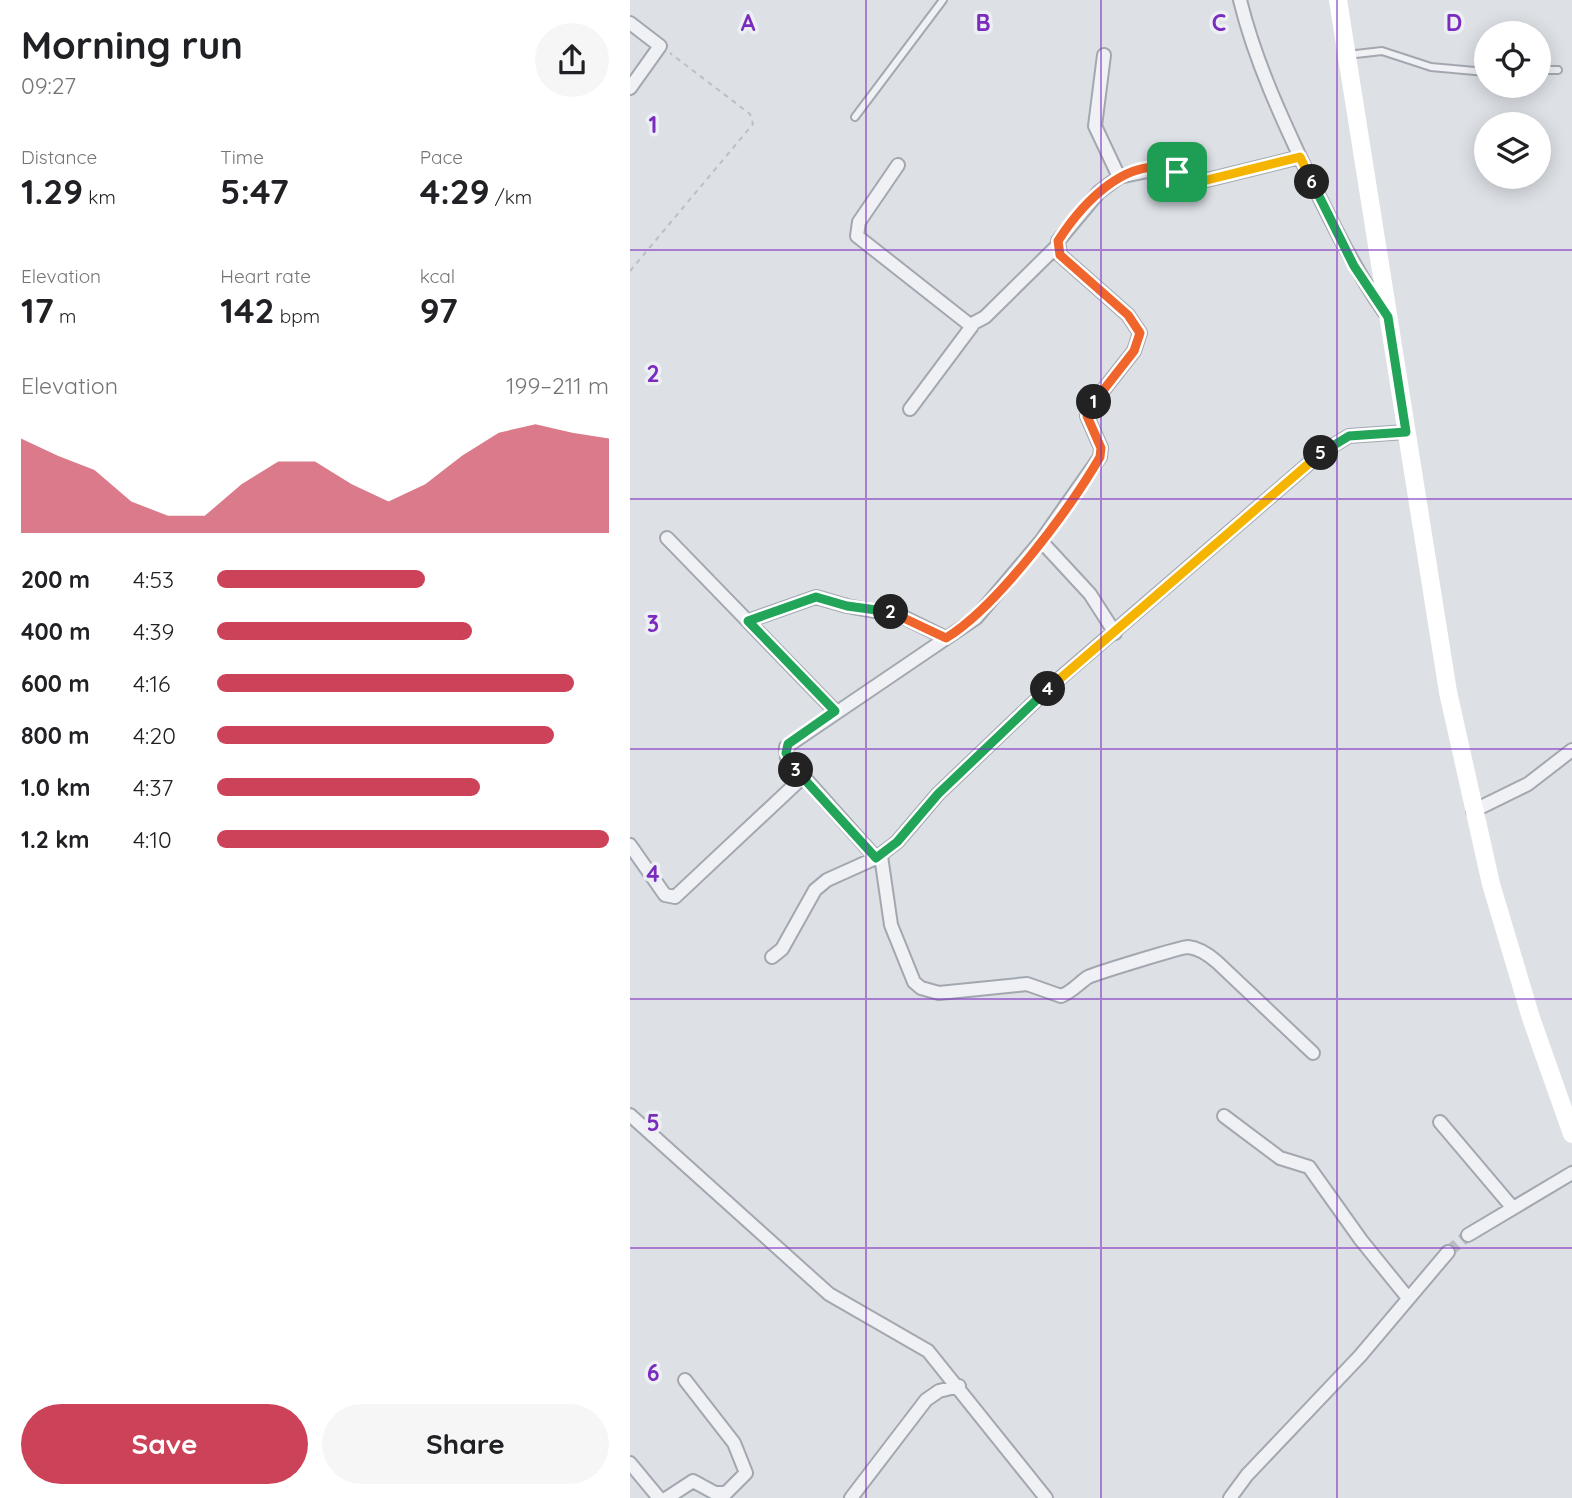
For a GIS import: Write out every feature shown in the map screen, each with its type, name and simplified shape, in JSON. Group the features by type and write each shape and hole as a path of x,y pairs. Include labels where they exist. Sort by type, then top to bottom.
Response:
{"main road":[{"path":"1338,0 1437,640 1473,811 1511,953 1571,1126"}],"street":[{"path":"1240,0 1269,88 1300,157 1354,266 1388,317"},
{"path":"630,23 660,46 630,88"},
{"path":"1104,55 1094,126 1119,177"},
{"path":"910,409 972,326 985,317 1056,247 1062,234 1099,192 1119,177 1161,168 1207,180 1300,157"},
{"path":"898,164 859,222 857,236 972,326"},
{"path":"1056,247 1064,260 1128,315 1140,333 1134,351 1090,407 1087,416 1101,448 1100,457 1041,541 976,618 835,711 786,747 788,758 879,857 891,925 914,982 921,988 939,993 1027,984 1062,996 1096,974 1131,965 1172,949 1188,947 1203,951 1217,962 1313,1053"},
{"path":"772,957 782,949 815,890 827,880 879,857 910,829 938,794 1042,695 1335,442 1365,434 1406,432"},
{"path":"667,538 835,711"},
{"path":"1041,541 1090,594 1115,633"},
{"path":"748,621 816,597 847,606 901,615 946,638"},
{"path":"1473,811 1528,784 1572,750"},
{"path":"630,845 665,895 675,897 803,777"},
{"path":"630,1115 829,1294 911,1338 941,1363 1046,1498"},
{"path":"1224,1116 1280,1158 1310,1167 1361,1240 1408,1298"},
{"path":"1440,1122 1512,1208"},
{"path":"1468,1235 1572,1173"},
{"path":"1230,1498 1247,1475 1360,1356 1448,1252"},
{"path":"667,1498 694,1481 715,1493 726,1493 746,1473 734,1443 685,1380"},
{"path":"851,1498 926,1400 939,1391 959,1386"},
{"path":"630,1464 659,1498"}],"lane":[{"path":"855,117 943,0"},
{"path":"1346,55 1382,51 1431,67 1474,71"},
{"path":"1551,69 1558,69"}],"path":[{"path":"630,271 735,148 753,121 750,114 660,46"}],"tunnel":[{"path":"1448,1252 1468,1235"}],"route":[{"path":"1300,157 1354,266 1388,317 1406,432 1349,436 1335,442 1321,453 1051,686 938,794 897,842 876,858 803,777 786,753 788,744 835,711 748,621 809,597 901,615 946,638 976,618 1041,541 1093,469 1100,457 1101,448 1099,440 1088,425 1090,407 1139,343 1140,333 1136,324 1064,260 1056,247 1058,241 1099,192 1119,177 1153,168 1177,172 1195,179 1207,180 1300,157"}]}
